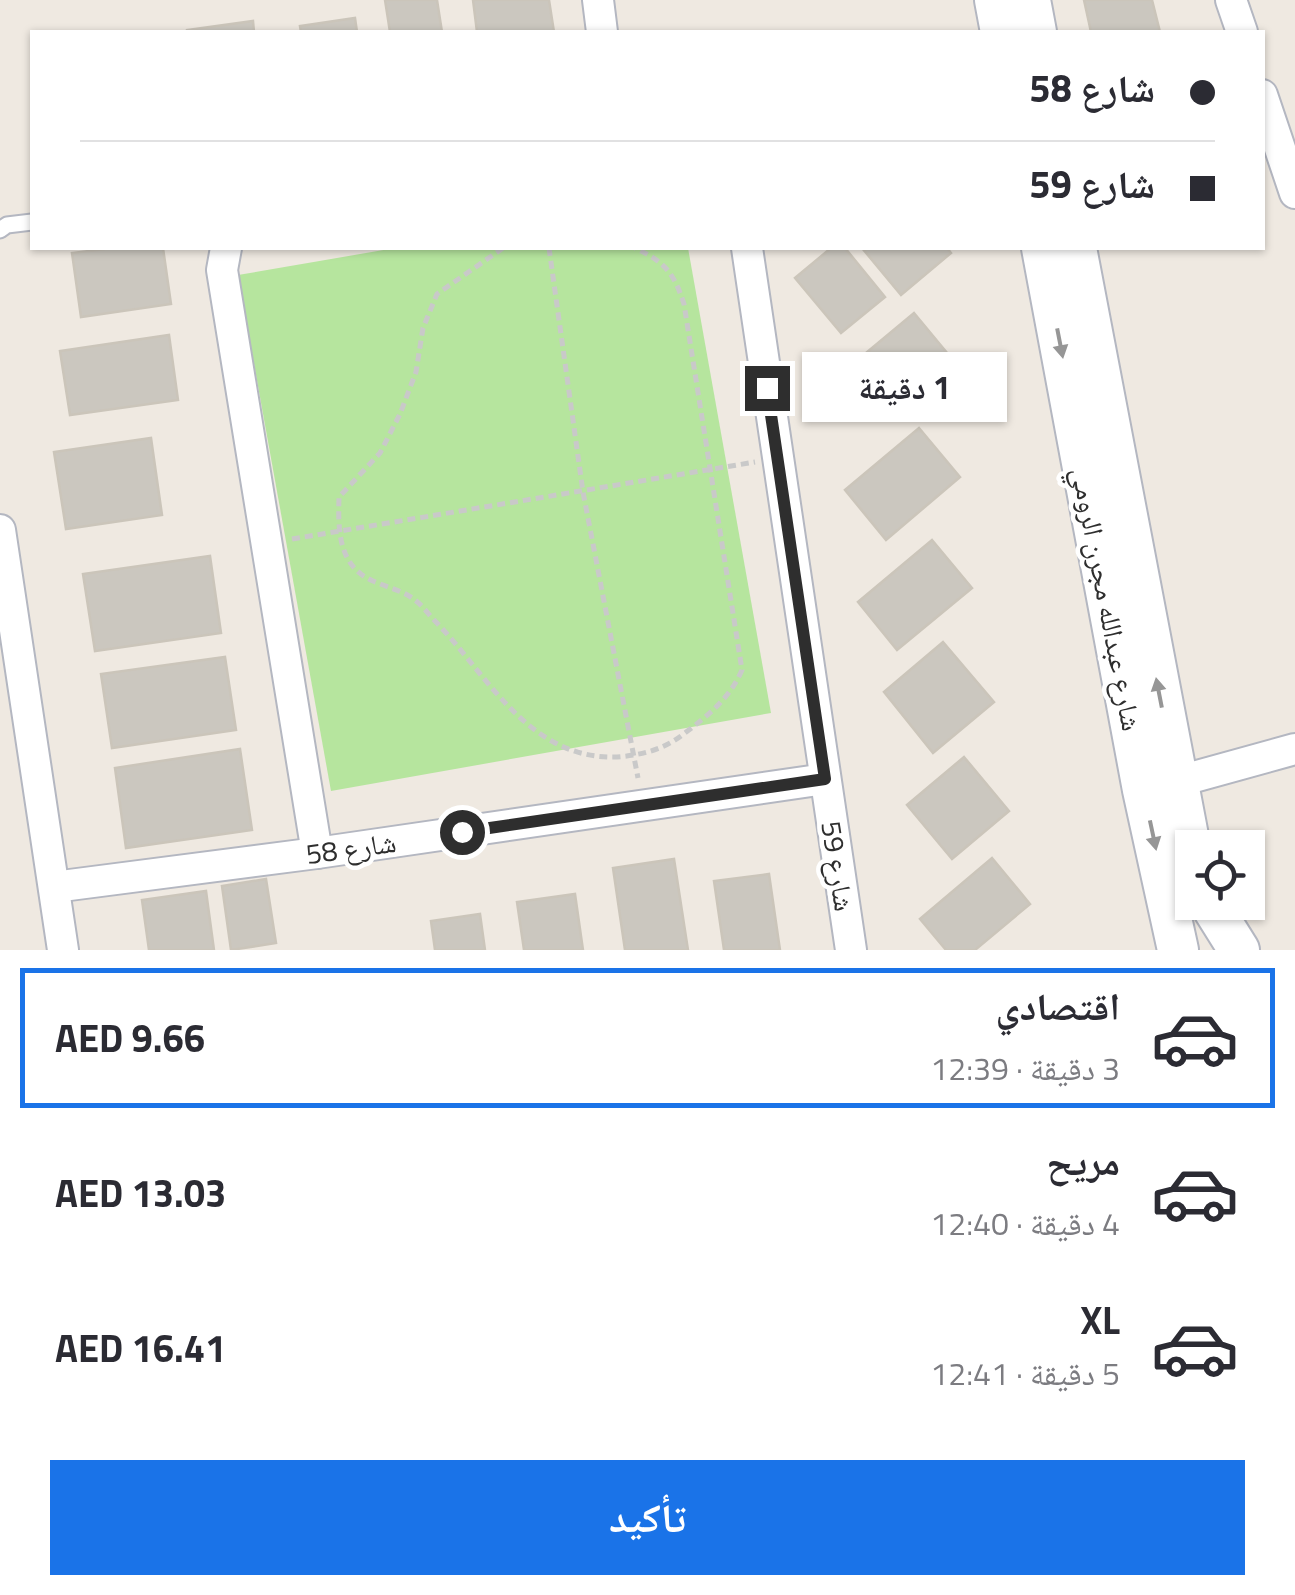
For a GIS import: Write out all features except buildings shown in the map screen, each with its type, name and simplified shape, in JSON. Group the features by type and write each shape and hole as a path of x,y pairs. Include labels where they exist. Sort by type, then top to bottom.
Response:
{"main road":[{"path":"995,0 1002,30"},
{"path":"1030,0 1036,30"},
{"name":"شارع عبدالله مجرن الرومي","path":"1042,250 1159,787 1179,830"},
{"name":"شارع عبدالله مجرن الرومي","path":"1076,250 1159,787 1178,950"},
{"path":"1220,920 1239,950"}],"street":[{"path":"598,0 602,30"},
{"path":"1231,0 1241,30"},
{"path":"1265,104 1295,193"},
{"path":"226,250 222,270 317,853"},
{"name":"شارع 59","path":"746,250 851,950"},
{"path":"0,530 63,950"},
{"path":"1159,787 1295,749"},
{"name":"شارع 58","path":"54,887 825,779"}],"lane":[{"path":"0,230 30,222"}],"path":[{"path":"500,250 437,294 423,328 416,372 400,414 380,454 339,497 338,532 347,561 364,578 414,598 494,694 542,738 596,758 634,756 666,746 712,713 735,686 742,670 684,304 675,277 653,256 640,250"},
{"path":"549,250 583,492 644,806"},
{"path":"267,544 778,458"}],"green space":[{"path":"383,250 688,250 771,713 331,791 238,275"}],"route":[{"path":"462,832 825,779 767,388"}]}
